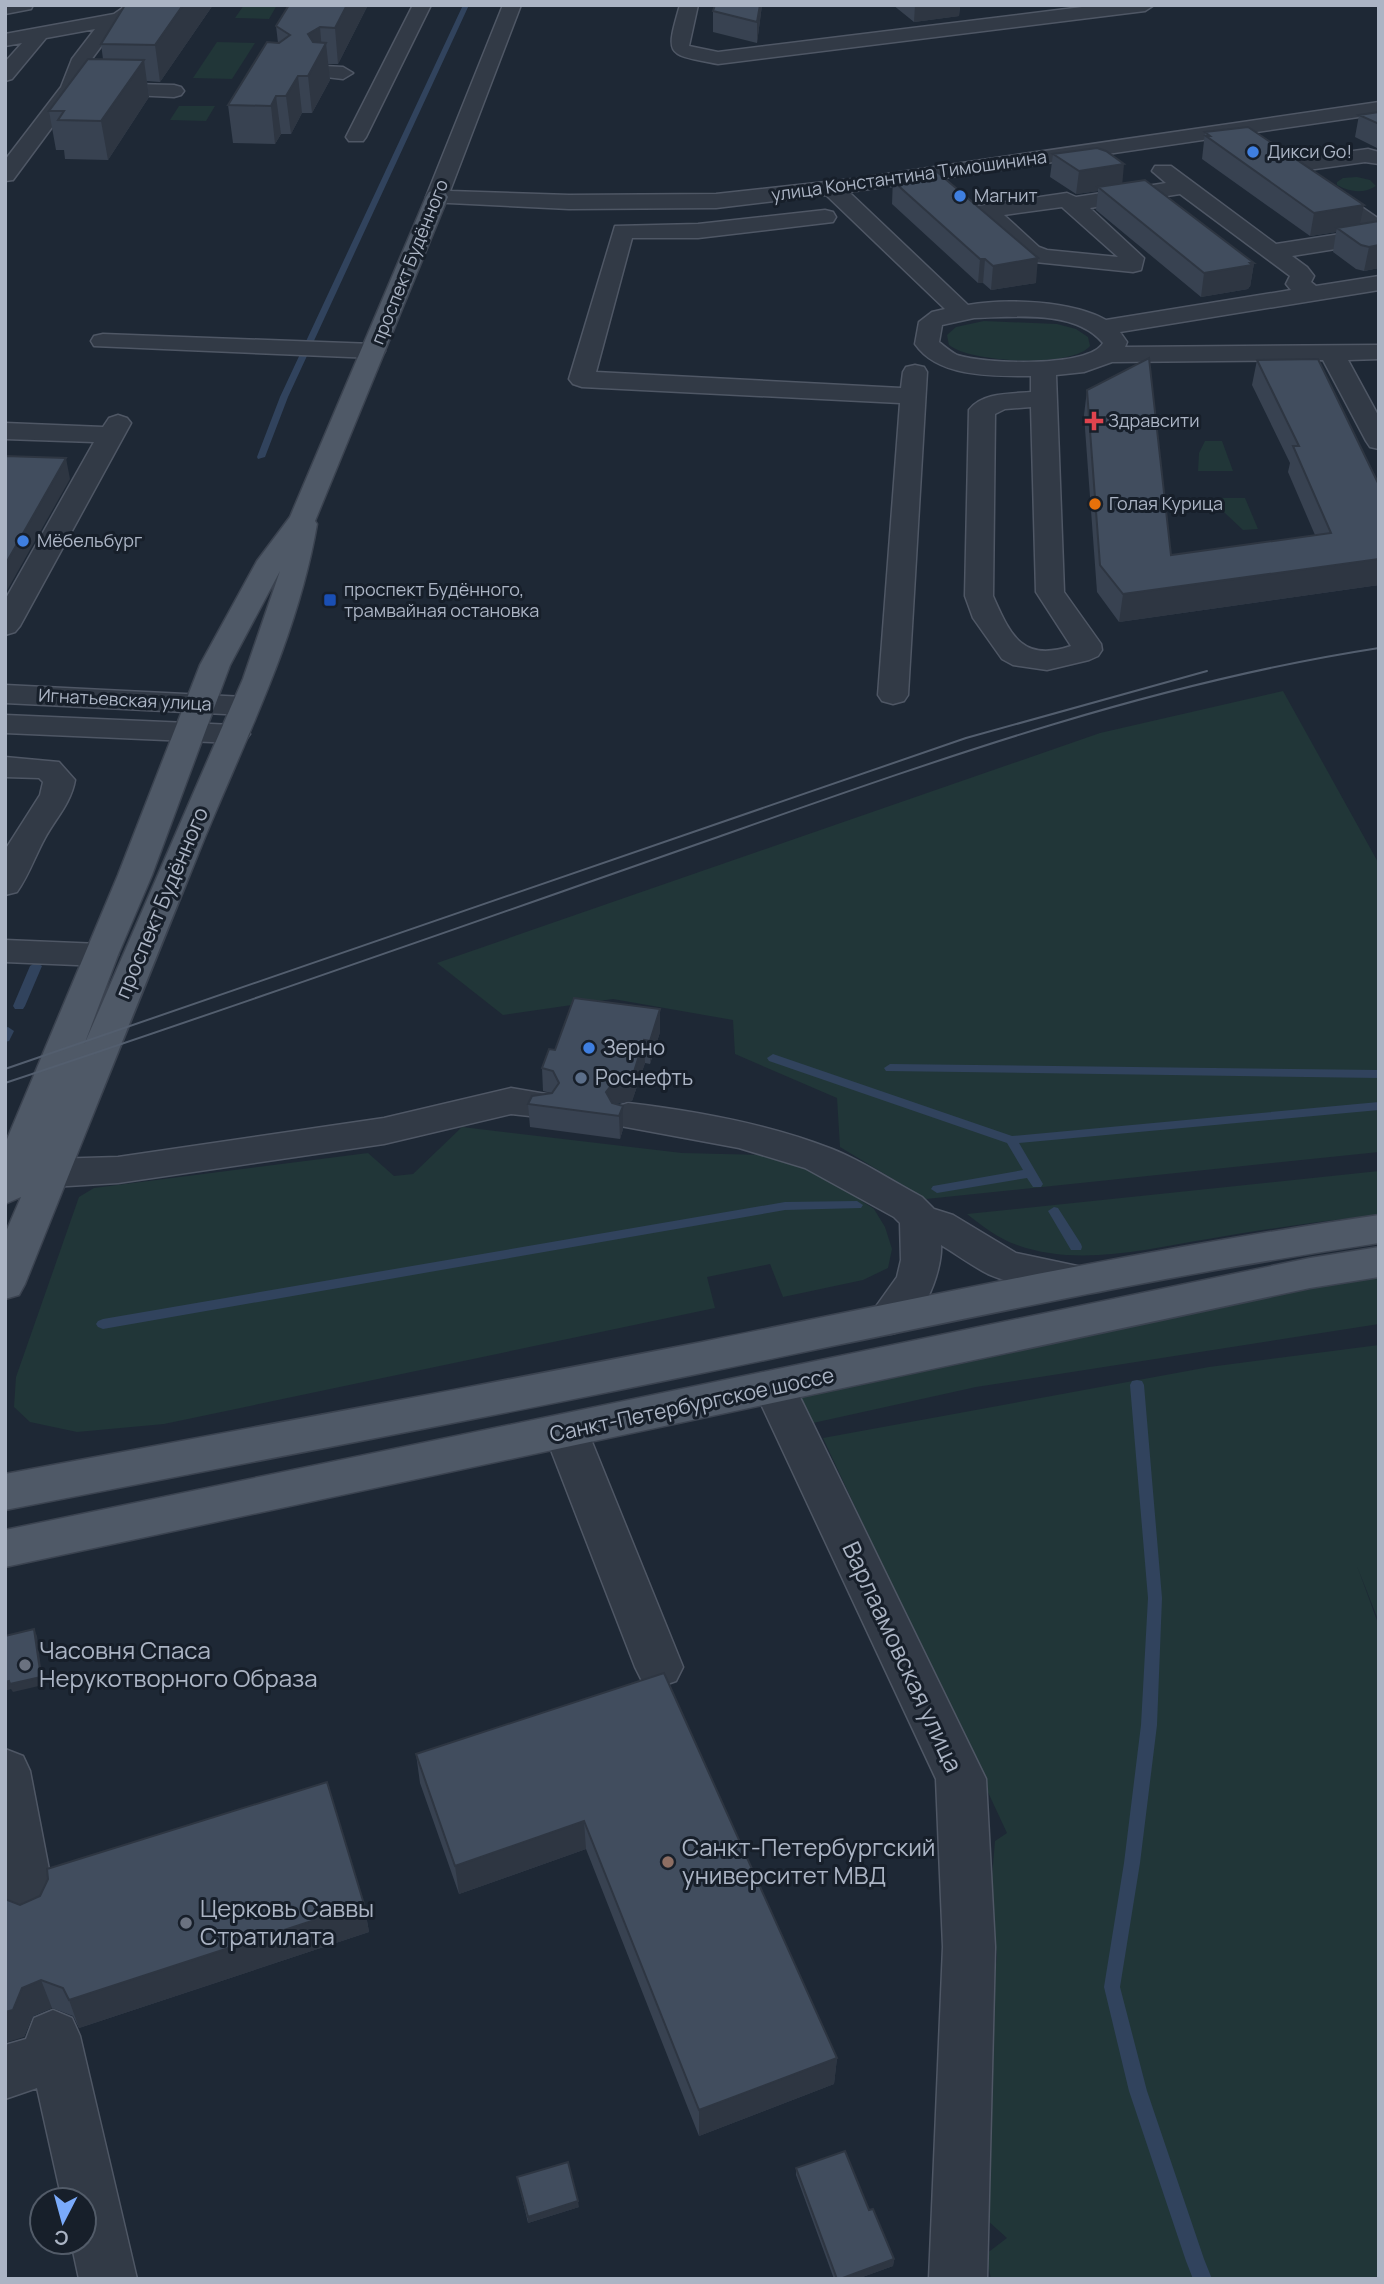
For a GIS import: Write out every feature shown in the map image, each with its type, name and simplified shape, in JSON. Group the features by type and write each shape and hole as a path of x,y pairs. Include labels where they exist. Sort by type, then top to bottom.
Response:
{"main road":[{"name":"проспект Будённого","path":"6,1184 58,1065 100,954 135,875 215,665 271,561 303,518 437,197"},
{"name":"проспект Будённого","path":"5,1283 288,600 298,562 303,518"},
{"name":"Санкт-Петербургское шоссе","path":"5,1492 700,1358 1082,1280 1244,1249 1379,1229"},
{"name":"Санкт-Петербургское шоссе","path":"5,1549 1310,1273 1379,1262"}],"street":[{"path":"5,8 24,5"},
{"path":"5,40 110,22 131,14 140,5"},
{"path":"356,137 422,5"},
{"name":"проспект Будённого","path":"437,197 512,5"},
{"path":"689,5 679,41 680,48 686,52 718,58 1145,5"},
{"path":"979,5 1004,23"},
{"path":"1031,5 1048,18"},
{"path":"5,175 71,88 82,59 110,22"},
{"path":"5,75 39,34"},
{"path":"80,68 102,68"},
{"path":"71,88 174,91"},
{"name":"улица Константина Тимошинина","path":"437,197 666,203 716,201 832,188 1379,108"},
{"path":"1128,145 1299,272 1302,276 1298,284 1311,295"},
{"path":"1377,160 1368,155 1288,166 1379,229"},
{"path":"1072,204 1133,258 1133,265 1044,257 1031,252 986,211 1067,200 1072,204 1184,187"},
{"path":"832,188 962,312"},
{"path":"825,217 698,231 623,231 582,379 912,396"},
{"path":"1272,252 1379,235"},
{"path":"1103,328 1379,283"},
{"path":"893,695 912,396 915,370 927,344 931,321 962,312 1046,312 1076,316 1103,328 1115,342 1107,355"},
{"path":"103,341 373,351"},
{"path":"927,344 948,360 968,365 1043,367 1094,362 1107,355 1379,352"},
{"path":"1331,352 1379,442"},
{"path":"1042,399 1000,402 982,410 979,596 988,618 1013,653 1036,661 1079,654 1087,650 1086,644 1051,592 1042,399 1043,367"},
{"path":"5,431 115,429 80,468 5,626"},
{"name":"Игнатьевская улица","path":"5,694 193,718"},
{"name":"Игнатьевская улица","path":"5,724 193,718 240,720"},
{"path":"5,766 48,769 59,780 56,795 13,854"},
{"path":"5,793 56,795"},
{"path":"5,951 100,954"},
{"path":"6,1184 51,1173 118,1170 384,1131 511,1101 538,1104"},
{"path":"628,1116 671,1121 742,1136 819,1158 908,1207 920,1220 939,1225 1002,1263 1031,1272 1082,1280"},
{"path":"888,1319 916,1283 921,1259 918,1237 920,1220"},
{"name":"Варлаамовская улица","path":"774,1387 961,1779 969,1947 958,2279"},
{"path":"566,1432 659,1667"},
{"path":"5,1771 20,1891"},
{"path":"5,2072 56,2046 108,2279"}],"green space":[{"path":"244,5 277,5 269,19 235,18"},
{"path":"217,42 255,43 232,79 193,78"},
{"path":"179,106 215,106 206,121 170,120"},
{"path":"1343,178 1370,180 1376,186 1356,191 1337,185"},
{"path":"984,321 1057,324 1076,329 1088,337 1090,346 1080,353 1063,358 1021,360 978,356 949,345 947,335 956,327"},
{"path":"1205,441 1222,441 1233,471 1198,471 1199,453"},
{"path":"1209,498 1245,498 1258,529 1243,530"},
{"path":"1283,691 1379,864 1379,1152 926,1199 840,1147 837,1098 735,1054 733,1020 613,999 503,1015 437,963 1100,733"},
{"path":"462,1127 682,1153 767,1155 817,1172 874,1209 885,1227 892,1249 888,1268 863,1280 783,1297 770,1264 707,1277 715,1308 164,1424 77,1432 30,1422 14,1407 16,1377 79,1197 94,1188 368,1153 394,1176 413,1174"},
{"path":"1379,1171 1379,1215 1112,1254 1064,1255 1017,1245 967,1214"},
{"path":"1379,1278 1379,1324 976,1387 813,1423 800,1397 1026,1347 1329,1285"},
{"path":"1379,1345 1379,1622 1357,1566 1379,1626 1379,2279 991,2279 986,2254 1007,2238 978,2212 988,2024 997,1957 991,1888 995,1841 1007,1833 823,1438 1209,1367"}],"building":[{"path":"125,5 183,5 155,45 101,44"},
{"path":"289,5 347,5 335,28 320,27 308,34 313,42 326,43 308,76 298,76 286,96 276,96 271,106 228,105 267,42 279,43 290,35 276,26"},
{"path":"715,5 760,5 757,22 713,11"},
{"path":"88,59 144,60 101,121 58,120 64,111 49,111"},
{"path":"1379,112 1379,124 1359,115"},
{"path":"1248,127 1364,205 1314,213 1206,136 1210,136 1205,132"},
{"path":"1097,148 1124,164 1079,171 1053,154"},
{"path":"936,171 1038,258 993,266 985,259 980,259 893,181 897,180 893,177"},
{"path":"1145,180 1254,263 1204,273 1098,187"},
{"path":"1379,221 1379,245 1369,247 1361,245 1337,228"},
{"path":"1149,358 1171,555 1331,533 1293,446 1299,446 1257,360 1318,359 1379,485 1379,559 1123,594 1100,565 1087,390"},
{"path":"5,456 66,458 5,565"},
{"name":"Роснефть","path":"574,998 660,1009 650,1041 644,1040 632,1078 614,1082 606,1092 612,1103 623,1106 619,1116 528,1104 532,1096 552,1093 559,1083 553,1071 542,1068 549,1049 555,1050"},
{"name":"Часовня Спаса Нерукотворного Образа","path":"34,1629 41,1677 10,1684 9,1681 5,1682 5,1636"},
{"path":"664,1673 837,2058 699,2110 584,1821 455,1866 416,1754"},
{"name":"Церковь Саввы Стратилата","path":"327,1782 364,1904 69,2000 63,1988 41,1980 22,1988 13,2010 5,2012 5,1899 20,1905 40,1896 48,1879 47,1869"},
{"path":"845,2151 869,2210 873,2209 894,2259 837,2279 796,2168"},
{"path":"568,2162 578,2201 528,2217 517,2177"}],"waterway":[{"path":"261,457 284,397 466,5"},
{"path":"19,1006 36,966"},
{"path":"5,1038 8,1031"},
{"path":"773,1058 1011,1140"},
{"path":"890,1068 1379,1074"},
{"path":"1011,1140 1379,1106"},
{"path":"1011,1140 1031,1173"},
{"path":"937,1189 1031,1173"},
{"path":"1031,1173 1037,1184"},
{"path":"103,1324 785,1206 857,1205"},
{"path":"1054,1211 1076,1247"},
{"path":"1137,1385 1155,1598 1149,1725 1132,1863 1112,1987 1138,2091 1203,2279"}],"tram line":[{"path":"5,1083 799,808 1044,727 1210,682 1379,648"},
{"path":"5,1069 966,738 1207,671"}],"place":[{"name":"Дикси Go!","path":"1253,152"},
{"name":"Магнит","path":"960,196"},
{"name":"Здравсити","path":"1094,421"},
{"name":"Голая Курица","path":"1095,504"},
{"name":"Мёбельбург","path":"23,541"},
{"name":"проспект Будённого, трамвайная остановка","path":"330,600"},
{"name":"Зерно","path":"589,1048"},
{"name":"Роснефть","path":"581,1078"},
{"name":"Часовня Спаса Нерукотворного Образа","path":"25,1665"},
{"name":"Санкт-Петербургский университет МВД","path":"668,1862"},
{"name":"Церковь Саввы Стратилата","path":"186,1923"}]}
